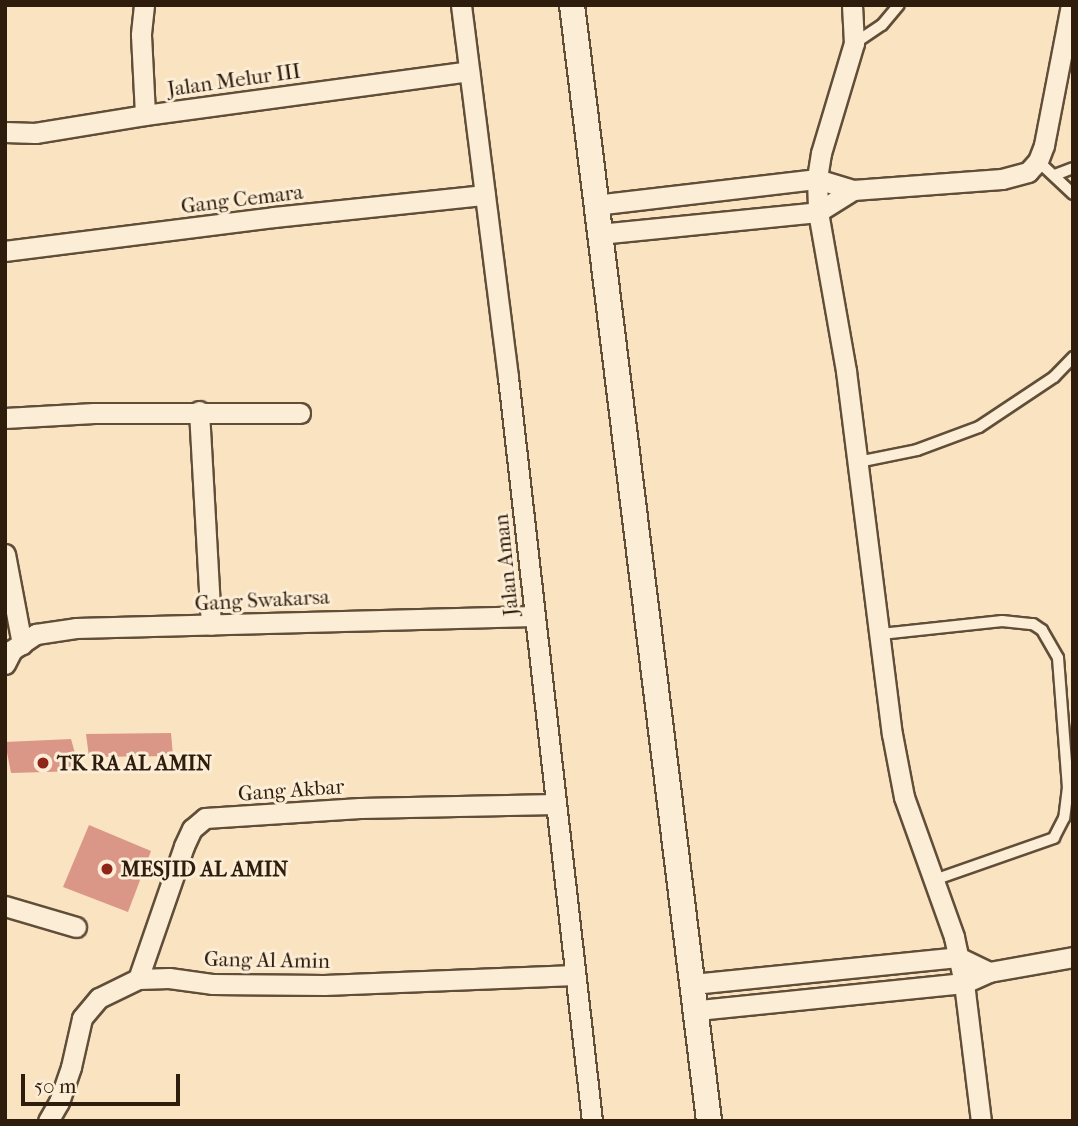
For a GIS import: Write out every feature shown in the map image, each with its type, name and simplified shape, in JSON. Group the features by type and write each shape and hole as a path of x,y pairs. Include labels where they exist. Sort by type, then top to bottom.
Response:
{"street":[{"path":"144,5 141,35 145,115"},
{"name":"Jalan Aman","path":"461,5 592,1121"},
{"path":"572,5 709,1121"},
{"path":"852,5 854,43 846,79 826,128 817,178 818,212 829,261 858,462 892,734 904,797 954,937 964,983 981,1121"},
{"path":"595,205 817,178 853,190 1002,179 1028,172 1038,161 1071,5"},
{"name":"Jalan Melur III","path":"5,132 35,133 145,115 469,71"},
{"path":"599,234 818,212 853,190"},
{"name":"Gang Cemara","path":"5,251 274,217 485,195"},
{"path":"199,411 211,625"},
{"path":"5,418 199,411 300,413"},
{"path":"5,554 22,643 12,650 5,664"},
{"name":"Gang Swakarsa","path":"22,643 36,634 76,628 534,616"},
{"name":"Gang Akbar","path":"138,979 184,846 192,829 205,818 360,808 555,804"},
{"path":"5,906 76,927"},
{"path":"693,984 958,957 989,972"},
{"path":"697,1010 964,983 989,972 1073,957"},
{"name":"Gang Al Amin","path":"48,1121 59,1102 71,1067 82,1018 99,998 138,979 169,978 212,984 324,985 575,975"}],"lane":[{"path":"854,43 881,25 899,5"},
{"path":"1038,161 1073,194"},
{"path":"1055,175 1073,168"},
{"path":"858,462 917,450 979,428 1055,377 1073,357"},
{"path":"881,634 1002,621 1033,624 1042,630 1058,658 1068,787 1064,818 1054,838 934,880"}],"building":[{"path":"171,733 173,756 89,757 86,734"},
{"name":"TK RA AL AMIN","path":"71,739 80,771 11,773 5,742"},
{"name":"MESJID AL AMIN","path":"89,825 151,851 128,912 63,887"}],"place":[{"name":"TK RA AL AMIN","path":"43,763"},
{"name":"MESJID AL AMIN","path":"107,869"}]}
